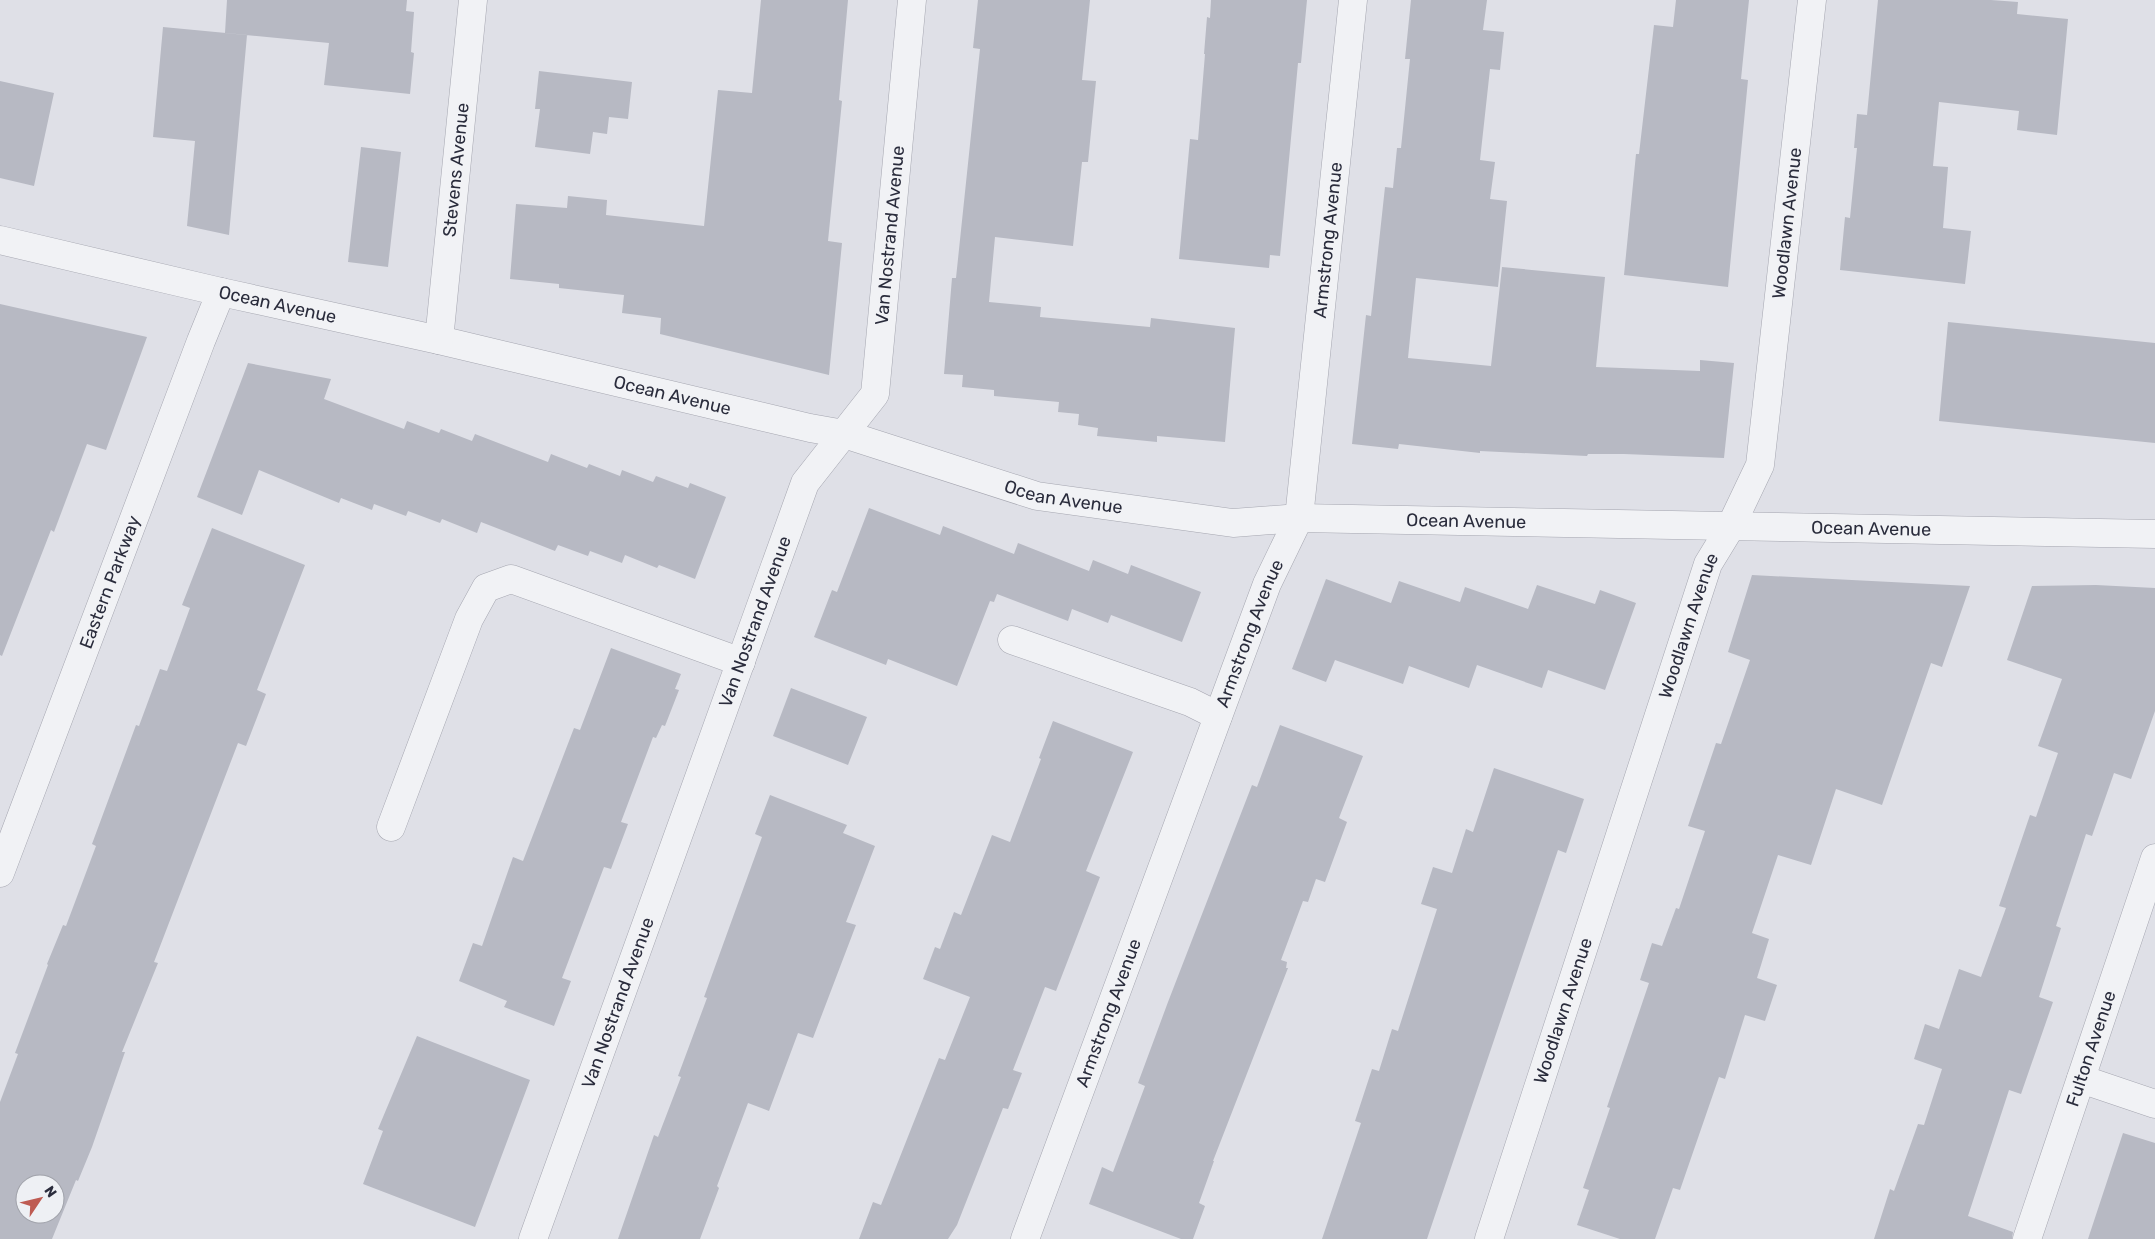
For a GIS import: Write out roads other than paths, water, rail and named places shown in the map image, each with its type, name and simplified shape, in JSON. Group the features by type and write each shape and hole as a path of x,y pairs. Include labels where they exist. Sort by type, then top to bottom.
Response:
{"street":[{"name":"Stevens Avenue","path":"440,340 473,0"},
{"name":"Van Nostrand Avenue","path":"533,1239 806,483 875,394 912,0"},
{"name":"Armstrong Avenue","path":"1025,1239 1267,584 1299,518 1353,0"},
{"name":"Woodlawn Avenue","path":"1489,1239 1708,564 1730,528 1760,465 1812,0"},
{"name":"Ocean Avenue","path":"0,240 221,292 440,340 810,428 844,434 1037,496 1234,523 1299,518 1730,528 2155,534"},
{"name":"Eastern Parkway","path":"0,873 221,292"},
{"path":"392,827 469,619 486,588 511,579 741,662"},
{"path":"1012,640 1190,702 1218,716"},
{"name":"Fulton Avenue","path":"2027,1239 2155,858"},
{"path":"2081,1079 2155,1104"}]}
